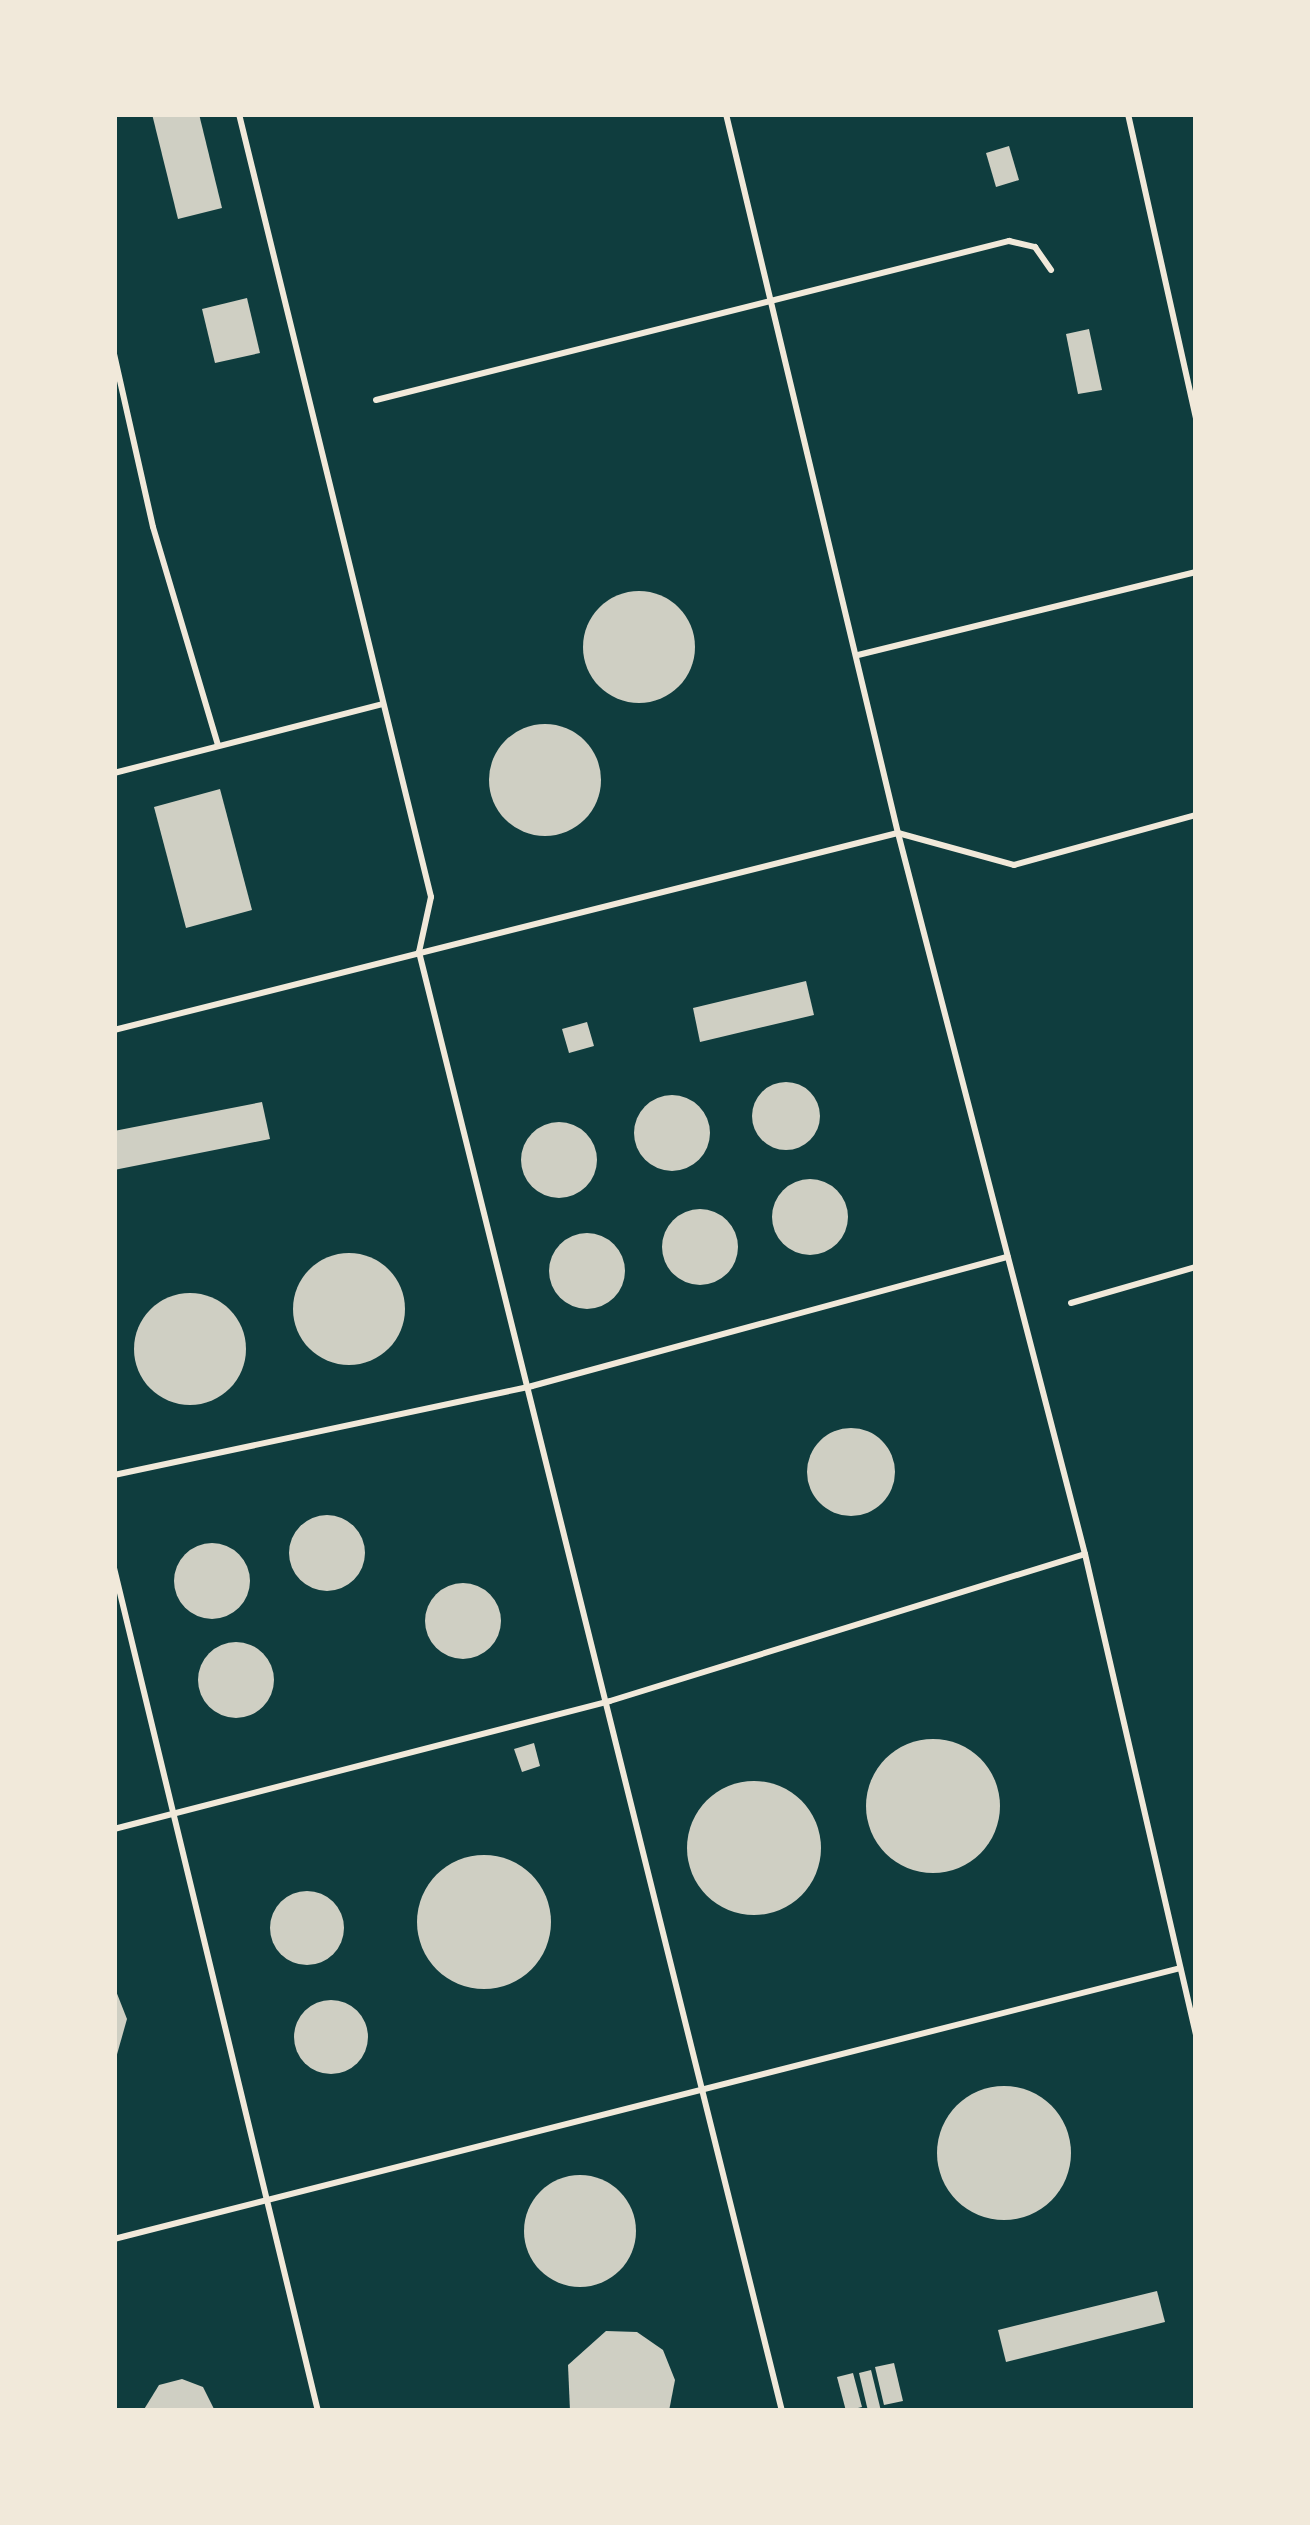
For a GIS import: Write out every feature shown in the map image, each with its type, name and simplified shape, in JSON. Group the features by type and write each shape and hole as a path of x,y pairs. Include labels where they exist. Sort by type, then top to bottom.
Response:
{"lane":[{"path":"239,114 431,897 419,952 532,1386 782,2411"},
{"path":"726,114 898,833 1085,1554 1196,2036"},
{"path":"1128,114 1196,418"},
{"path":"376,400 1009,241 1035,247 1051,270"},
{"path":"114,354 153,527 218,745"},
{"path":"858,655 1196,572"},
{"path":"114,773 382,704"},
{"path":"114,1030 898,833 1014,865 1196,815"},
{"path":"114,1475 532,1386 1008,1256"},
{"path":"1072,1303 1196,1267"},
{"path":"114,1829 610,1701 1085,1554"},
{"path":"114,1568 318,2411"},
{"path":"114,2239 1180,1968"}],"building":[{"path":"152,114 199,114 222,208 178,219"},
{"path":"1009,146 1019,180 996,187 986,153"},
{"path":"247,298 260,353 215,363 202,309"},
{"path":"1089,329 1102,390 1078,394 1066,334"},
{"path":"639,591 660,595 679,607 691,626 695,647 691,668 679,687 660,699 639,703 618,699 599,687 587,668 583,647 587,626 599,607 618,595"},
{"path":"545,724 566,728 584,741 597,759 601,780 597,801 584,819 566,832 545,836 524,832 506,819 493,801 489,780 493,759 506,741 524,728"},
{"path":"220,789 252,910 186,928 154,807"},
{"path":"806,981 814,1015 700,1042 693,1008"},
{"path":"587,1022 594,1046 569,1053 562,1029"},
{"path":"786,1082 810,1092 820,1116 810,1140 786,1150 762,1140 752,1116 762,1092"},
{"path":"672,1095 687,1097 699,1106 708,1118 708,1148 699,1160 687,1169 672,1171 657,1169 645,1160 636,1148 634,1133 636,1118 645,1106 657,1097"},
{"path":"262,1102 270,1139 114,1170 114,1131"},
{"path":"559,1122 574,1124 586,1133 595,1145 595,1175 586,1187 574,1196 559,1198 544,1196 532,1187 523,1175 521,1160 523,1145 532,1133 544,1124"},
{"path":"810,1179 825,1181 837,1190 846,1202 846,1232 837,1244 825,1253 810,1255 795,1253 783,1244 774,1232 772,1217 774,1202 783,1190 795,1181"},
{"path":"700,1209 715,1211 727,1220 736,1232 736,1262 727,1274 715,1283 700,1285 685,1283 673,1274 664,1262 662,1247 664,1232 673,1220 685,1211"},
{"path":"587,1233 602,1235 614,1244 623,1256 623,1286 614,1298 602,1307 587,1309 572,1307 560,1298 551,1286 549,1271 551,1256 560,1244 572,1235"},
{"path":"349,1253 370,1257 389,1269 401,1288 405,1309 401,1330 389,1349 370,1361 349,1365 328,1361 309,1349 297,1330 293,1309 297,1288 309,1269 328,1257"},
{"path":"190,1293 211,1297 230,1309 242,1328 246,1349 242,1370 230,1389 211,1401 190,1405 169,1401 150,1389 138,1370 134,1349 138,1328 150,1309 169,1297"},
{"path":"851,1428 868,1431 882,1441 892,1455 892,1489 882,1503 868,1513 851,1516 834,1513 820,1503 810,1489 807,1472 810,1455 820,1441 834,1431"},
{"path":"327,1515 342,1517 354,1526 363,1538 363,1568 354,1580 342,1589 327,1591 312,1589 300,1580 291,1568 289,1553 291,1538 300,1526 312,1517"},
{"path":"212,1543 227,1545 239,1554 248,1566 248,1596 239,1608 227,1617 212,1619 197,1617 185,1608 176,1596 174,1581 176,1566 185,1554 197,1545"},
{"path":"463,1583 478,1585 490,1594 499,1606 499,1636 490,1648 478,1657 463,1659 448,1657 436,1648 427,1636 425,1621 427,1606 436,1594 448,1585"},
{"path":"236,1642 251,1644 263,1653 272,1665 272,1695 263,1707 251,1716 236,1718 221,1716 209,1707 200,1695 198,1680 200,1665 209,1653 221,1644"},
{"path":"933,1739 959,1744 981,1758 995,1780 1000,1806 995,1832 981,1854 959,1868 933,1873 907,1868 885,1854 871,1832 866,1806 871,1780 885,1758 907,1744"},
{"path":"534,1743 540,1766 522,1772 514,1749"},
{"path":"754,1781 780,1786 802,1800 816,1822 821,1848 816,1874 802,1896 780,1910 754,1915 728,1910 706,1896 692,1874 687,1848 692,1822 706,1800 728,1786"},
{"path":"484,1855 510,1860 532,1874 546,1896 551,1922 546,1948 532,1970 510,1984 484,1989 458,1984 436,1970 422,1948 417,1922 422,1896 436,1874 458,1860"},
{"path":"307,1891 333,1902 344,1928 333,1954 307,1965 281,1954 270,1928 281,1902"},
{"path":"114,1986 127,2019 114,2065"},
{"path":"331,2000 357,2011 368,2037 357,2063 331,2074 305,2063 294,2037 305,2011"},
{"path":"1004,2086 1030,2091 1052,2105 1066,2127 1071,2153 1066,2179 1052,2201 1030,2215 1004,2220 978,2215 956,2201 942,2179 937,2153 942,2127 956,2105 978,2091"},
{"path":"580,2175 601,2179 620,2191 632,2210 636,2231 632,2252 620,2271 601,2283 580,2287 559,2283 540,2271 528,2252 524,2231 528,2210 540,2191 559,2179"},
{"path":"1157,2291 1165,2322 1006,2362 998,2330"},
{"path":"606,2331 637,2332 663,2350 675,2380 669,2411 570,2411 568,2365"},
{"path":"894,2363 903,2401 884,2405 875,2367"},
{"path":"871,2370 881,2411 868,2411 859,2373"},
{"path":"853,2373 862,2407 846,2411 837,2377"},
{"path":"182,2379 203,2387 215,2411 143,2411 159,2385"}]}
